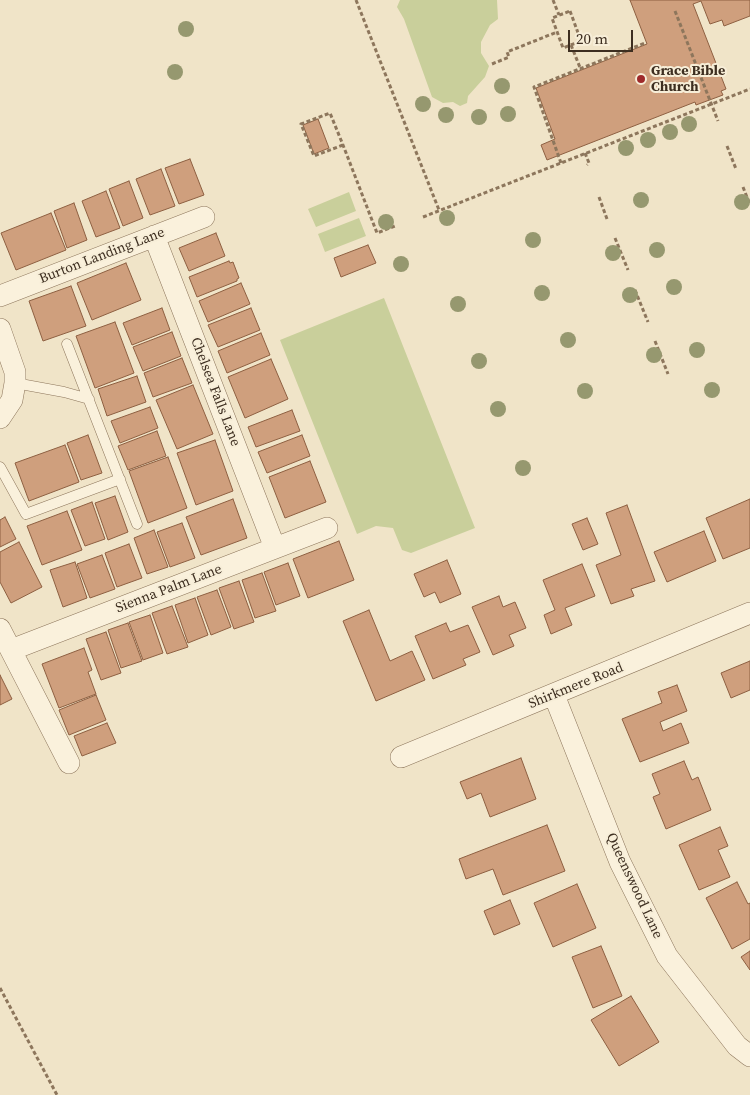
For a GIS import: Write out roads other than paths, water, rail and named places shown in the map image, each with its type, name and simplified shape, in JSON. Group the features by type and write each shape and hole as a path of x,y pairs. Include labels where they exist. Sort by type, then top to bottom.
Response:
{"street":[{"name":"Burton Landing Lane","path":"0,296 204,216"},
{"name":"Chelsea Falls Lane","path":"154,236 275,548"},
{"path":"0,418 14,392 15,372 1,334"},
{"name":"Sienna Palm Lane","path":"11,650 327,528"},
{"name":"Shirkmere Road","path":"401,757 750,613"},
{"path":"0,629 69,763"},
{"name":"Queenswood Lane","path":"554,695 620,862 667,956 738,1046 750,1056"}],"lane":[{"path":"67,344 137,524"},
{"path":"14,392 77,395 89,399"},
{"path":"0,467 26,514 120,480"}],"place":[{"name":"Grace Bible Church","path":"641,79"}]}
